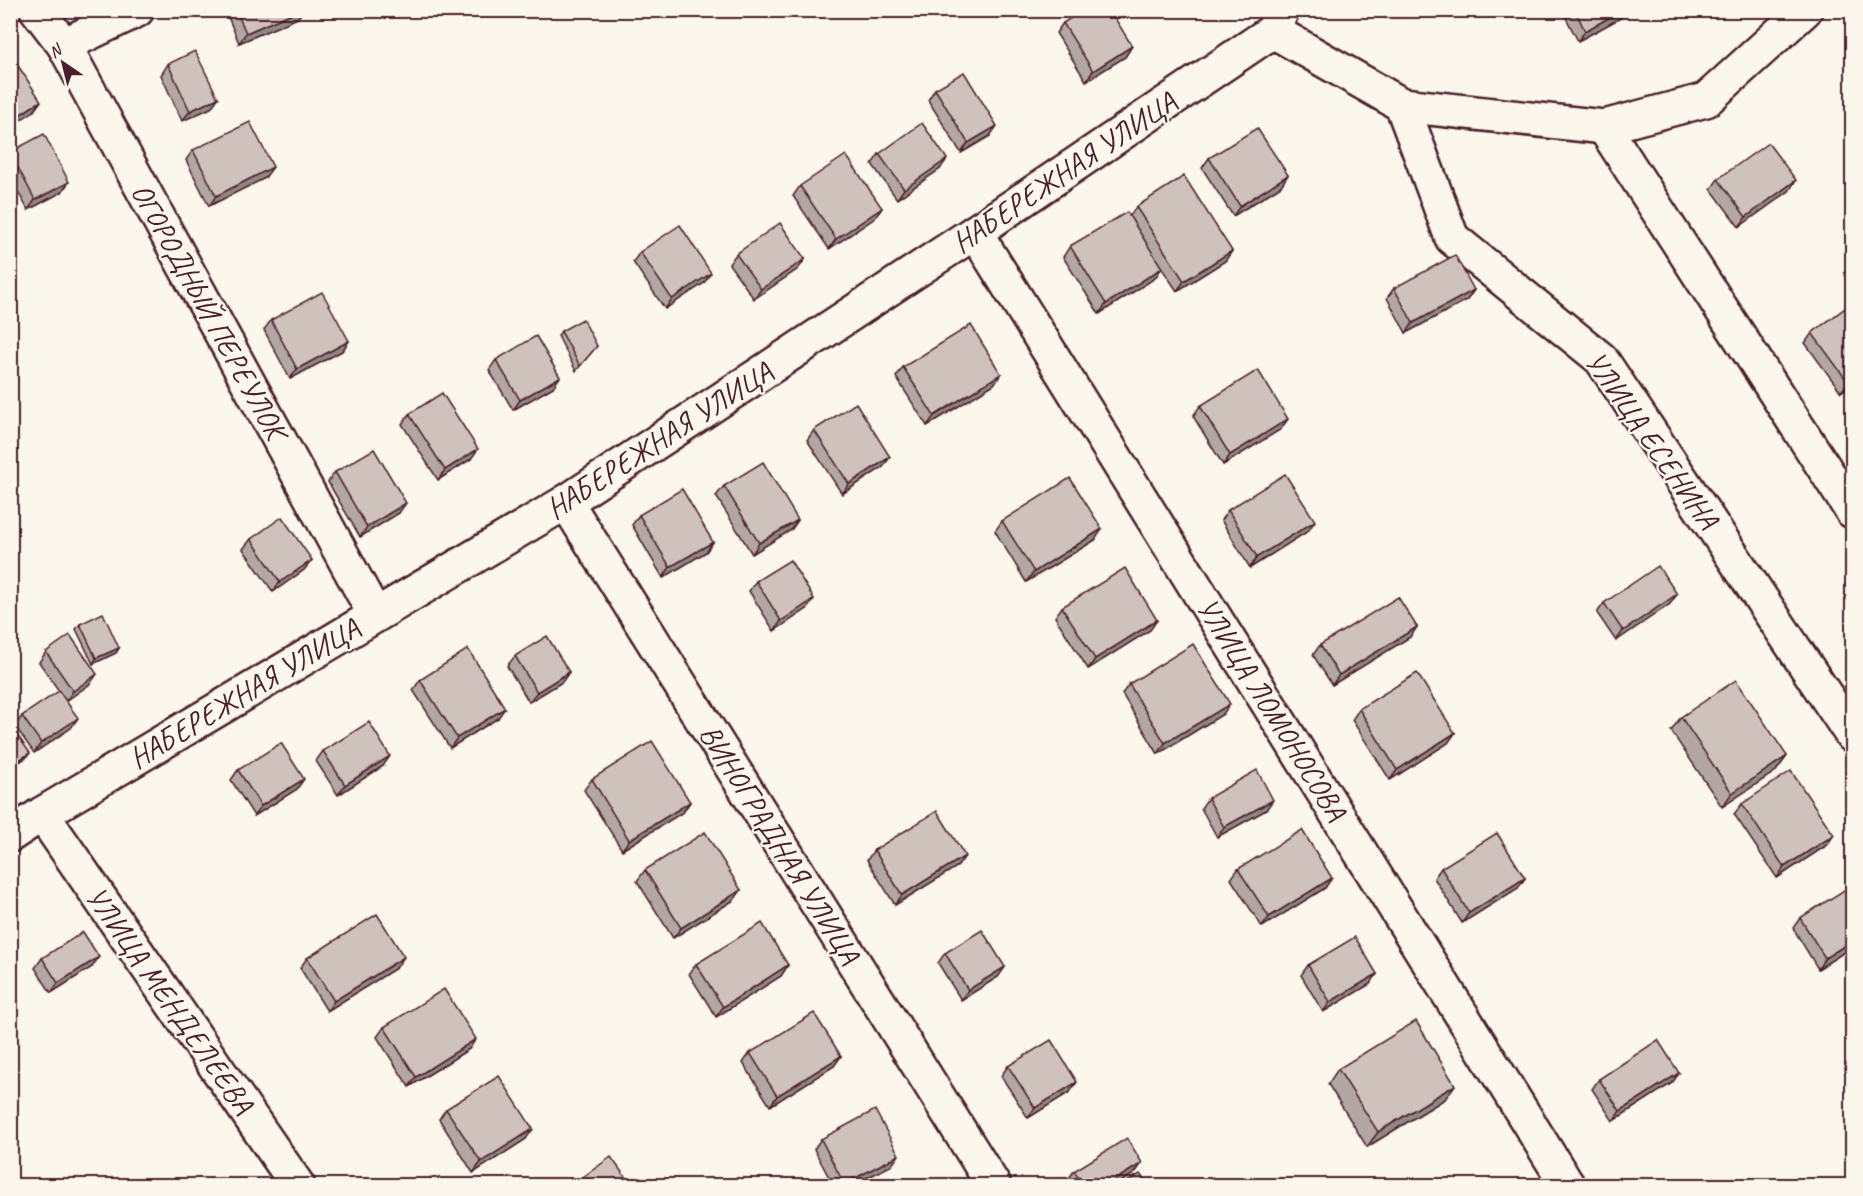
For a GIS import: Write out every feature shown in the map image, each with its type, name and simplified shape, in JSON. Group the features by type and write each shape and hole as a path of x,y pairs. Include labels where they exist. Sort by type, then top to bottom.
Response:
{"street":[{"name":"ОГОРОДНЫЙ ПЕРЕУЛОК","path":"38,10 64,45 375,615"},
{"path":"64,45 137,10"},
{"path":"1277,21 1402,105 1604,127 1706,100 1804,10"},
{"name":"НАБЕРЕЖНАЯ УЛИЦА","path":"10,835 566,502 975,232 1277,21"},
{"name":"УЛИЦА ЕСЕНИНА","path":"1402,105 1452,238 1601,359 1852,735"},
{"path":"1604,127 1852,511"},
{"name":"УЛИЦА ЛОМОНОСОВА","path":"975,232 1568,1185"},
{"name":"ВИНОГРАДНАЯ УЛИЦА","path":"566,502 994,1185"},
{"name":"УЛИЦА МЕНДЕЛЕЕВА","path":"42,814 298,1185"}],"building":[{"path":"236,10 299,10 246,33"},
{"path":"1083,10 1110,10 1132,46 1093,71 1063,23"},
{"path":"1575,10 1623,10 1585,31"},
{"path":"195,51 218,98 190,111 168,64"},
{"path":"17,64 41,101 10,121 10,68"},
{"path":"964,72 997,126 968,143 935,89"},
{"path":"250,122 273,167 216,196 193,150"},
{"path":"922,123 947,159 904,189 879,154"},
{"path":"1257,128 1288,175 1240,206 1209,158"},
{"path":"44,134 69,182 35,200 10,152"},
{"path":"1768,143 1796,180 1746,217 1718,179"},
{"path":"846,155 882,208 836,239 800,186"},
{"path":"1184,176 1232,251 1184,281 1136,207"},
{"path":"1127,212 1162,268 1106,304 1070,246"},
{"path":"780,223 805,259 761,289 736,254"},
{"path":"680,225 711,273 672,299 640,252"},
{"path":"1455,255 1474,290 1413,323 1394,288"},
{"path":"322,292 349,341 297,369 271,320"},
{"path":"1852,303 1852,379 1848,382 1812,333"},
{"path":"583,319 597,346 580,366 561,331"},
{"path":"971,325 1001,374 934,416 903,367"},
{"path":"536,336 560,377 520,400 496,360"},
{"path":"1258,370 1288,419 1230,455 1200,406"},
{"path":"442,393 478,449 445,470 409,414"},
{"path":"856,403 890,457 849,484 814,430"},
{"path":"374,449 406,503 367,527 335,472"},
{"path":"763,462 798,520 759,543 724,486"},
{"path":"1285,474 1315,521 1257,557 1228,510"},
{"path":"1070,478 1102,529 1034,572 1002,521"},
{"path":"682,489 713,542 670,567 639,515"},
{"path":"282,517 312,560 280,582 251,539"},
{"path":"790,560 814,599 781,621 756,581"},
{"path":"1658,566 1677,594 1623,631 1604,603"},
{"path":"1125,568 1157,620 1095,659 1062,607"},
{"path":"1398,597 1417,627 1339,675 1320,645"},
{"path":"103,613 119,648 96,658 80,624"},
{"path":"70,635 97,674 73,691 46,652"},
{"path":"547,636 569,672 537,692 515,656"},
{"path":"1193,644 1230,704 1165,743 1129,684"},
{"path":"468,649 505,708 457,738 420,680"},
{"path":"1417,673 1455,733 1397,770 1359,709"},
{"path":"1736,680 1787,756 1732,793 1681,717"},
{"path":"59,691 78,718 41,743 22,716"},
{"path":"369,722 390,756 345,785 323,751"},
{"path":"10,725 30,753 10,766"},
{"path":"652,741 690,802 629,840 592,779"},
{"path":"281,743 304,779 261,806 238,770"},
{"path":"1257,770 1273,800 1224,827 1208,798"},
{"path":"1791,771 1834,835 1784,867 1742,804"},
{"path":"937,811 965,856 902,895 874,850"},
{"path":"1302,830 1332,878 1269,917 1238,869"},
{"path":"705,832 741,890 681,928 645,870"},
{"path":"1497,833 1525,878 1469,913 1441,868"},
{"path":"1852,885 1852,941 1825,958 1800,918"},
{"path":"377,914 404,957 334,1001 307,958"},
{"path":"762,923 788,965 723,1007 696,964"},
{"path":"982,930 1005,967 968,990 945,953"},
{"path":"83,932 99,957 58,983 42,958"},
{"path":"1355,937 1377,974 1330,1002 1308,965"},
{"path":"444,989 476,1039 416,1077 384,1027"},
{"path":"814,1013 841,1056 777,1096 750,1053"},
{"path":"1416,1021 1455,1085 1378,1132 1338,1069"},
{"path":"1051,1040 1077,1082 1035,1108 1008,1066"},
{"path":"1658,1040 1679,1073 1620,1111 1599,1079"},
{"path":"499,1076 533,1129 481,1162 446,1109"},
{"path":"875,1110 899,1155 844,1184 821,1139"},
{"path":"1127,1138 1142,1163 1107,1185 1083,1185 1074,1171"},
{"path":"611,1157 631,1185 578,1185 576,1182"},
{"path":"1140,1174 1148,1185 1121,1185"}]}
